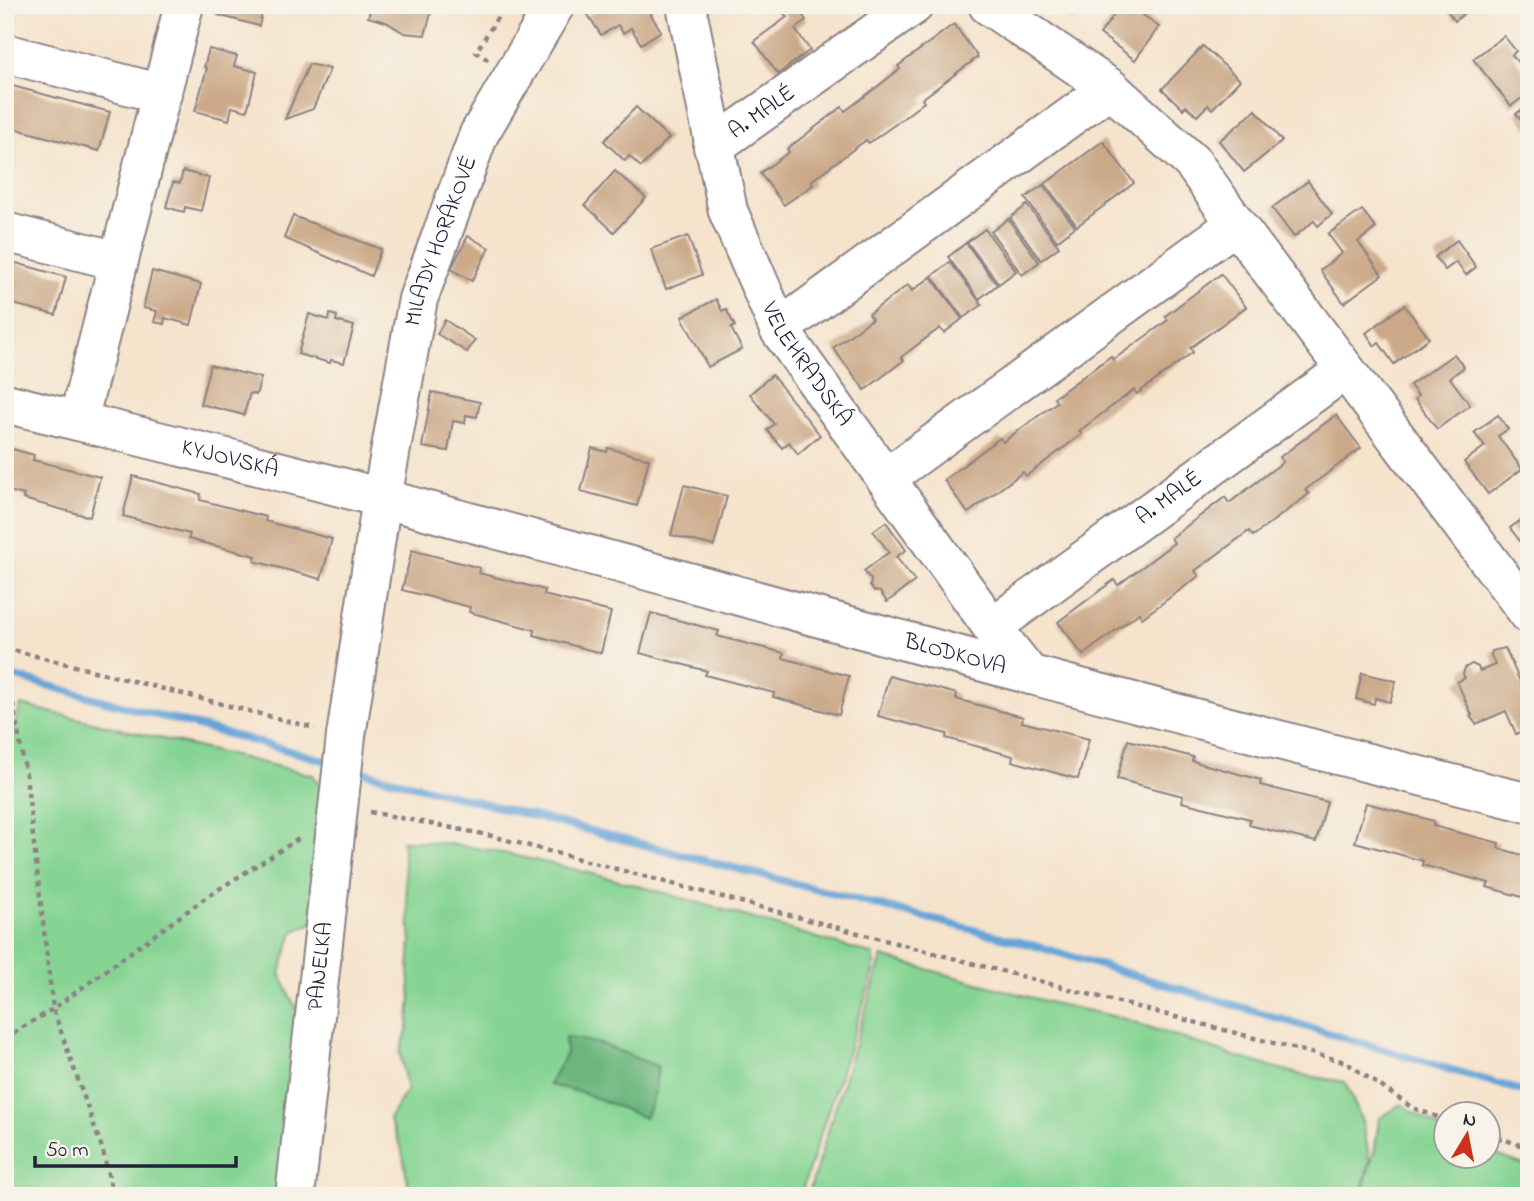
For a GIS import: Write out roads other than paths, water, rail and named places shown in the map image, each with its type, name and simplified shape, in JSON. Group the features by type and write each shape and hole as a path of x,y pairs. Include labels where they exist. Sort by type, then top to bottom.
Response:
{"street":[{"path":"78,421 184,5"},
{"name":"MILADY HORÁKOVÉ","path":"346,736 382,498 418,299 479,134 555,5"},
{"name":"VELEHRADSKÁ","path":"686,5 728,211 779,329 992,627 1030,675"},
{"name":"A. MALÉ","path":"713,147 914,5"},
{"path":"988,5 1110,88 1193,163 1529,614"},
{"path":"5,53 162,94"},
{"path":"779,329 1110,88"},
{"path":"886,478 1236,224"},
{"path":"5,232 118,261"},
{"name":"A. MALÉ","path":"992,627 1345,370"},
{"name":"KYJOVSKÁ","path":"5,404 382,498"},
{"name":"BLODKOVA","path":"382,498 1285,743 1529,803"},
{"name":"PANELKA","path":"295,1196 346,736"}],"waterway":[{"path":"5,674 327,761"},
{"path":"359,771 1036,946 1529,1093"}]}
